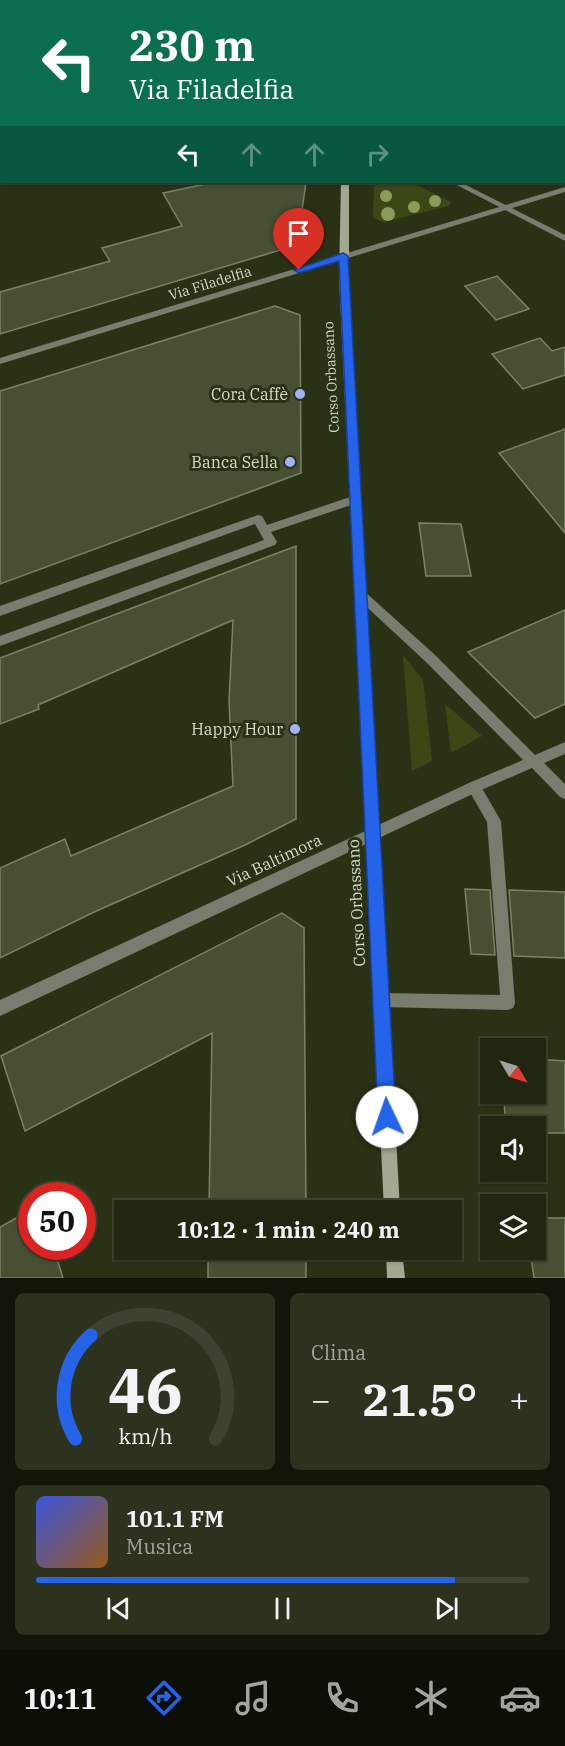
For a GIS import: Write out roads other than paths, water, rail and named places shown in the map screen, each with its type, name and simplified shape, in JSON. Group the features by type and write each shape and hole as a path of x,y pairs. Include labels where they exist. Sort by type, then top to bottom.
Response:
{"main road":[{"name":"Corso Orbassano","path":"345,183 343,256 391,1200"},
{"path":"395,1260 396,1278"}],"street":[{"path":"457,183 565,238"},
{"name":"Via Filadelfia","path":"0,361 565,189"},
{"path":"264,530 356,499"},
{"path":"0,611 258,519 271,542 0,641"},
{"path":"360,594 430,658 565,793"},
{"name":"Via Baltimora","path":"0,1008 474,787 565,748"},
{"path":"381,1000 508,1003 494,821 474,787"}],"place":[{"name":"Cora Caffè","path":"300,394"},
{"name":"Banca Sella","path":"290,462"},
{"name":"Happy Hour","path":"295,729"}]}
